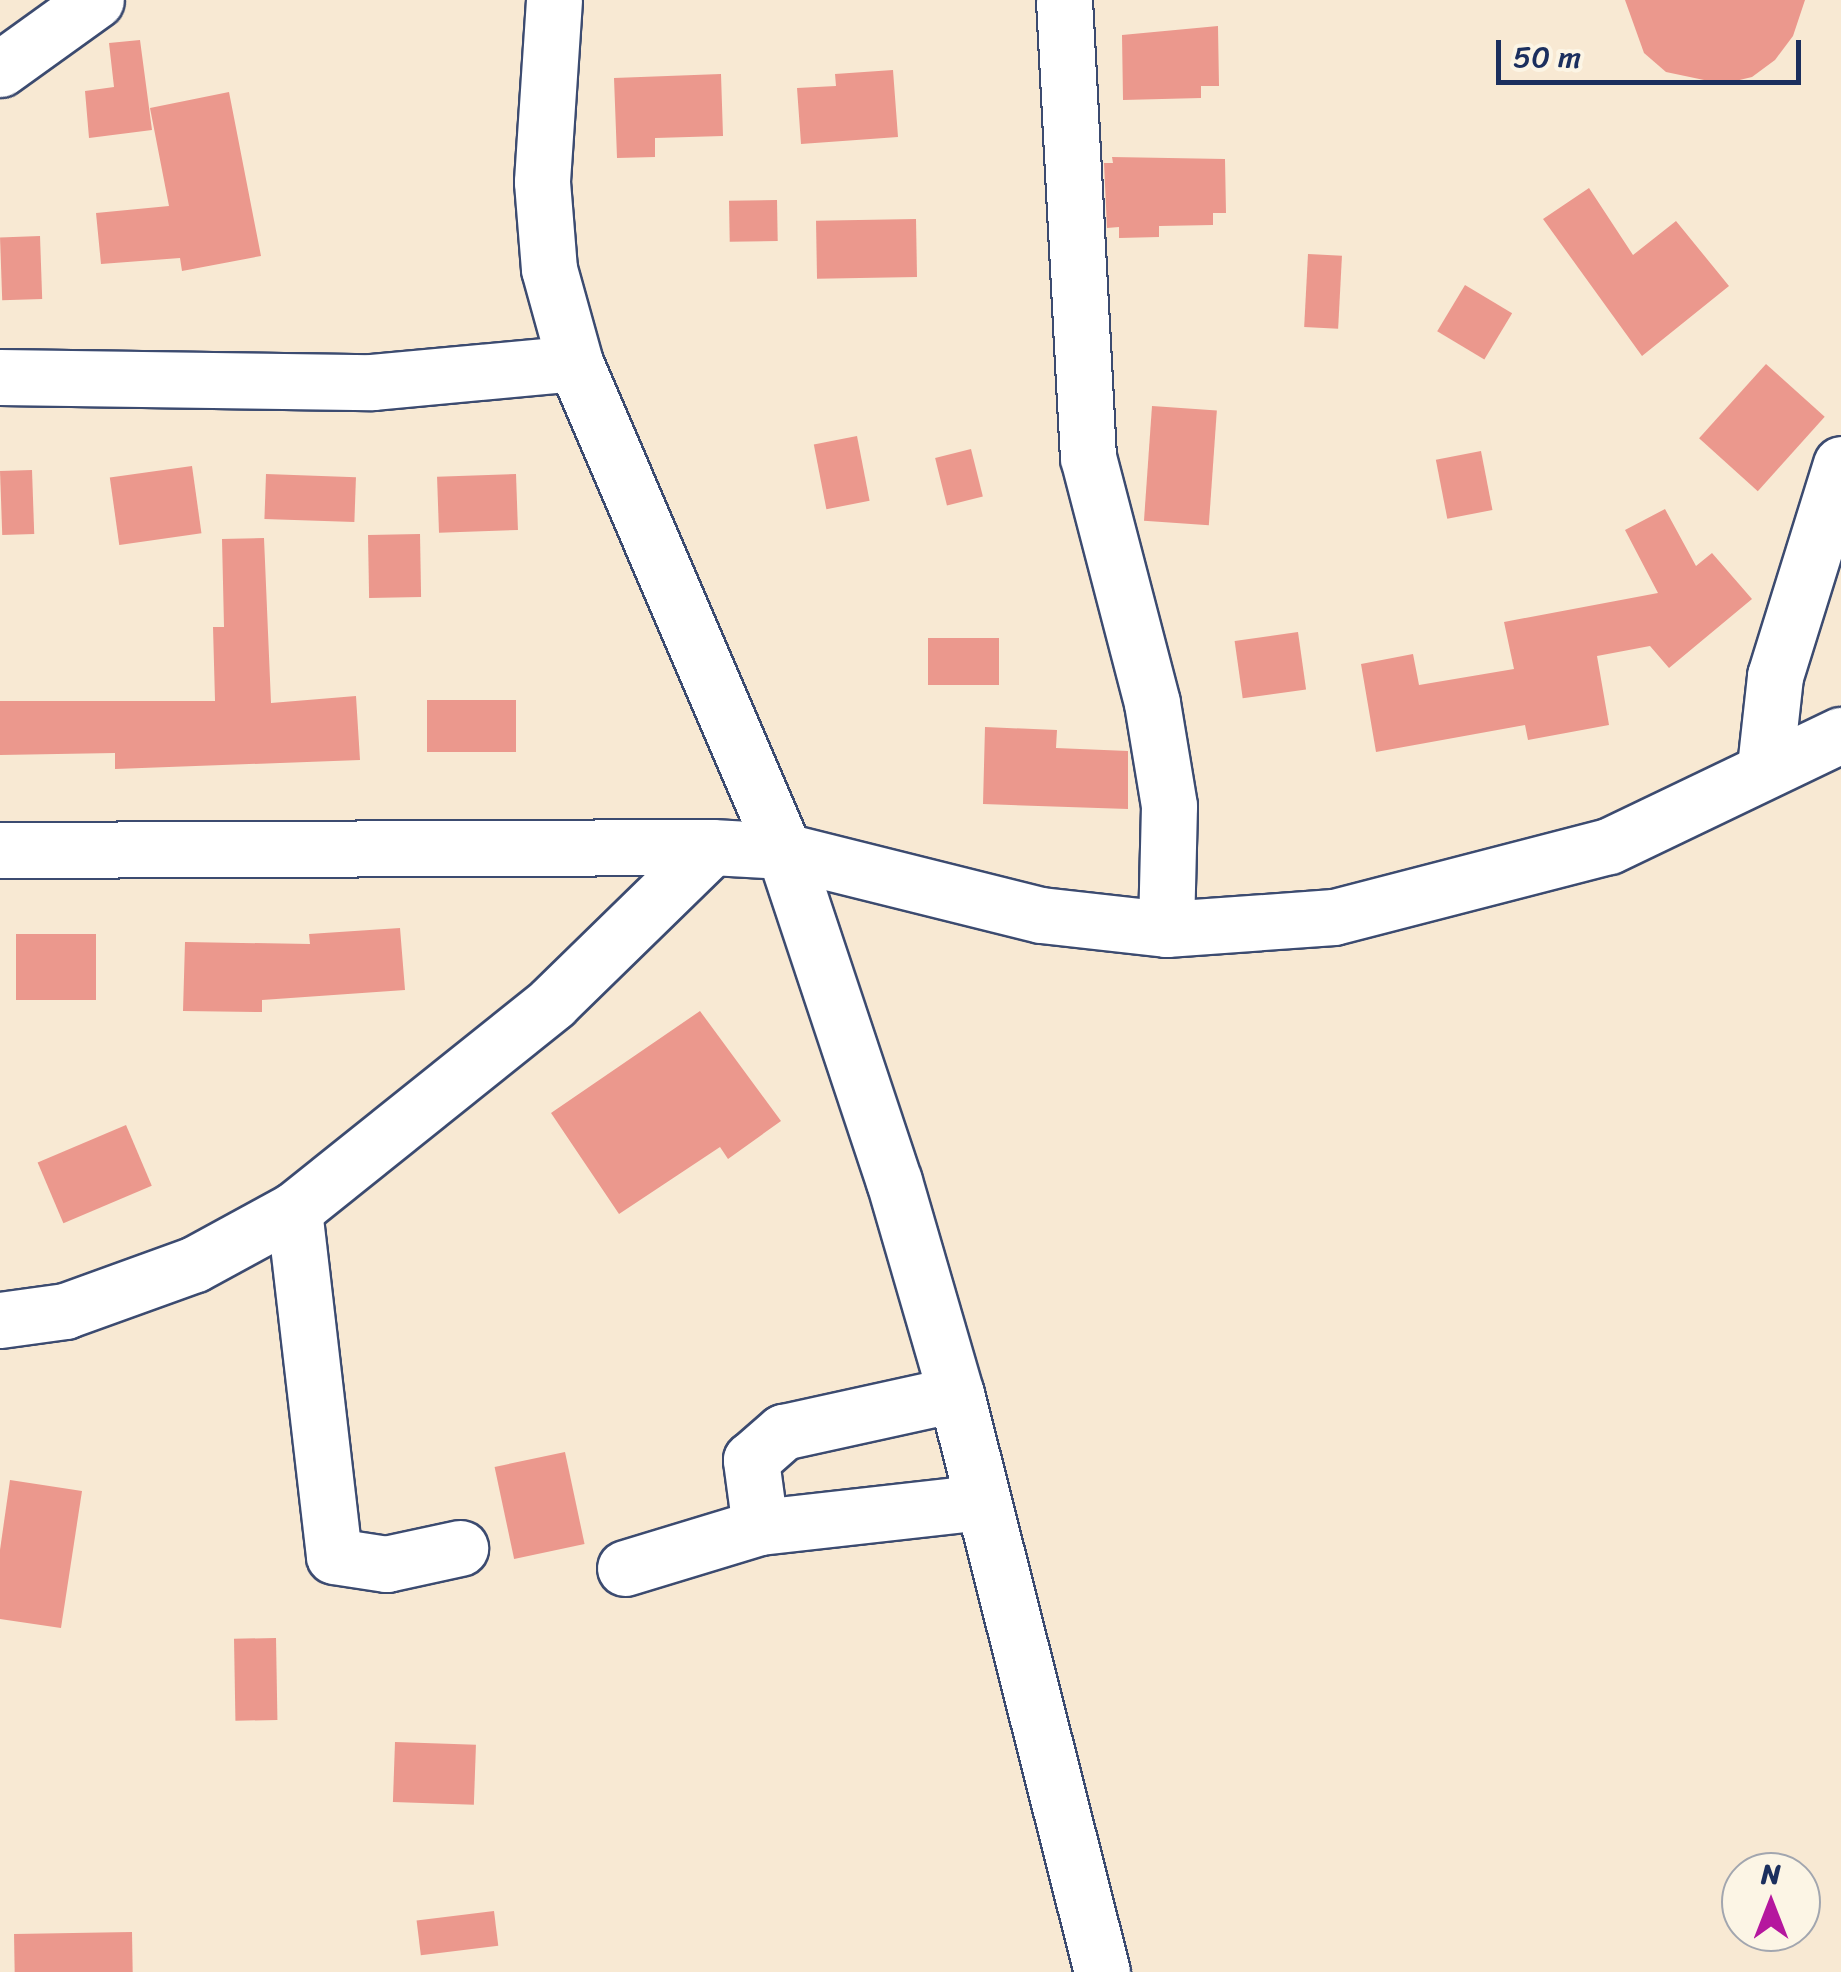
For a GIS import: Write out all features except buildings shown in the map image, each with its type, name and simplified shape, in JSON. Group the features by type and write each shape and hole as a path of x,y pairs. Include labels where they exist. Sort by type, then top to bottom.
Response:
{"street":[{"path":"0,69 96,0"},
{"path":"554,0 542,182 549,268 575,363 784,852 894,1180 956,1394 1102,1972"},
{"path":"1064,0 1088,458 1152,703 1166,788 1166,929"},
{"path":"0,377 372,382 575,363"},
{"path":"1765,767 1776,676 1841,464"},
{"path":"0,850 712,847 784,852 1041,915 1166,929 1334,917 1609,846 1765,767 1841,736"},
{"path":"0,1320 65,1311 195,1264 294,1210 552,1003 712,847"},
{"path":"294,1210 334,1556 386,1564 460,1548"},
{"path":"760,1527 751,1460 783,1432 956,1394"},
{"path":"625,1568 760,1527 983,1502"}]}
